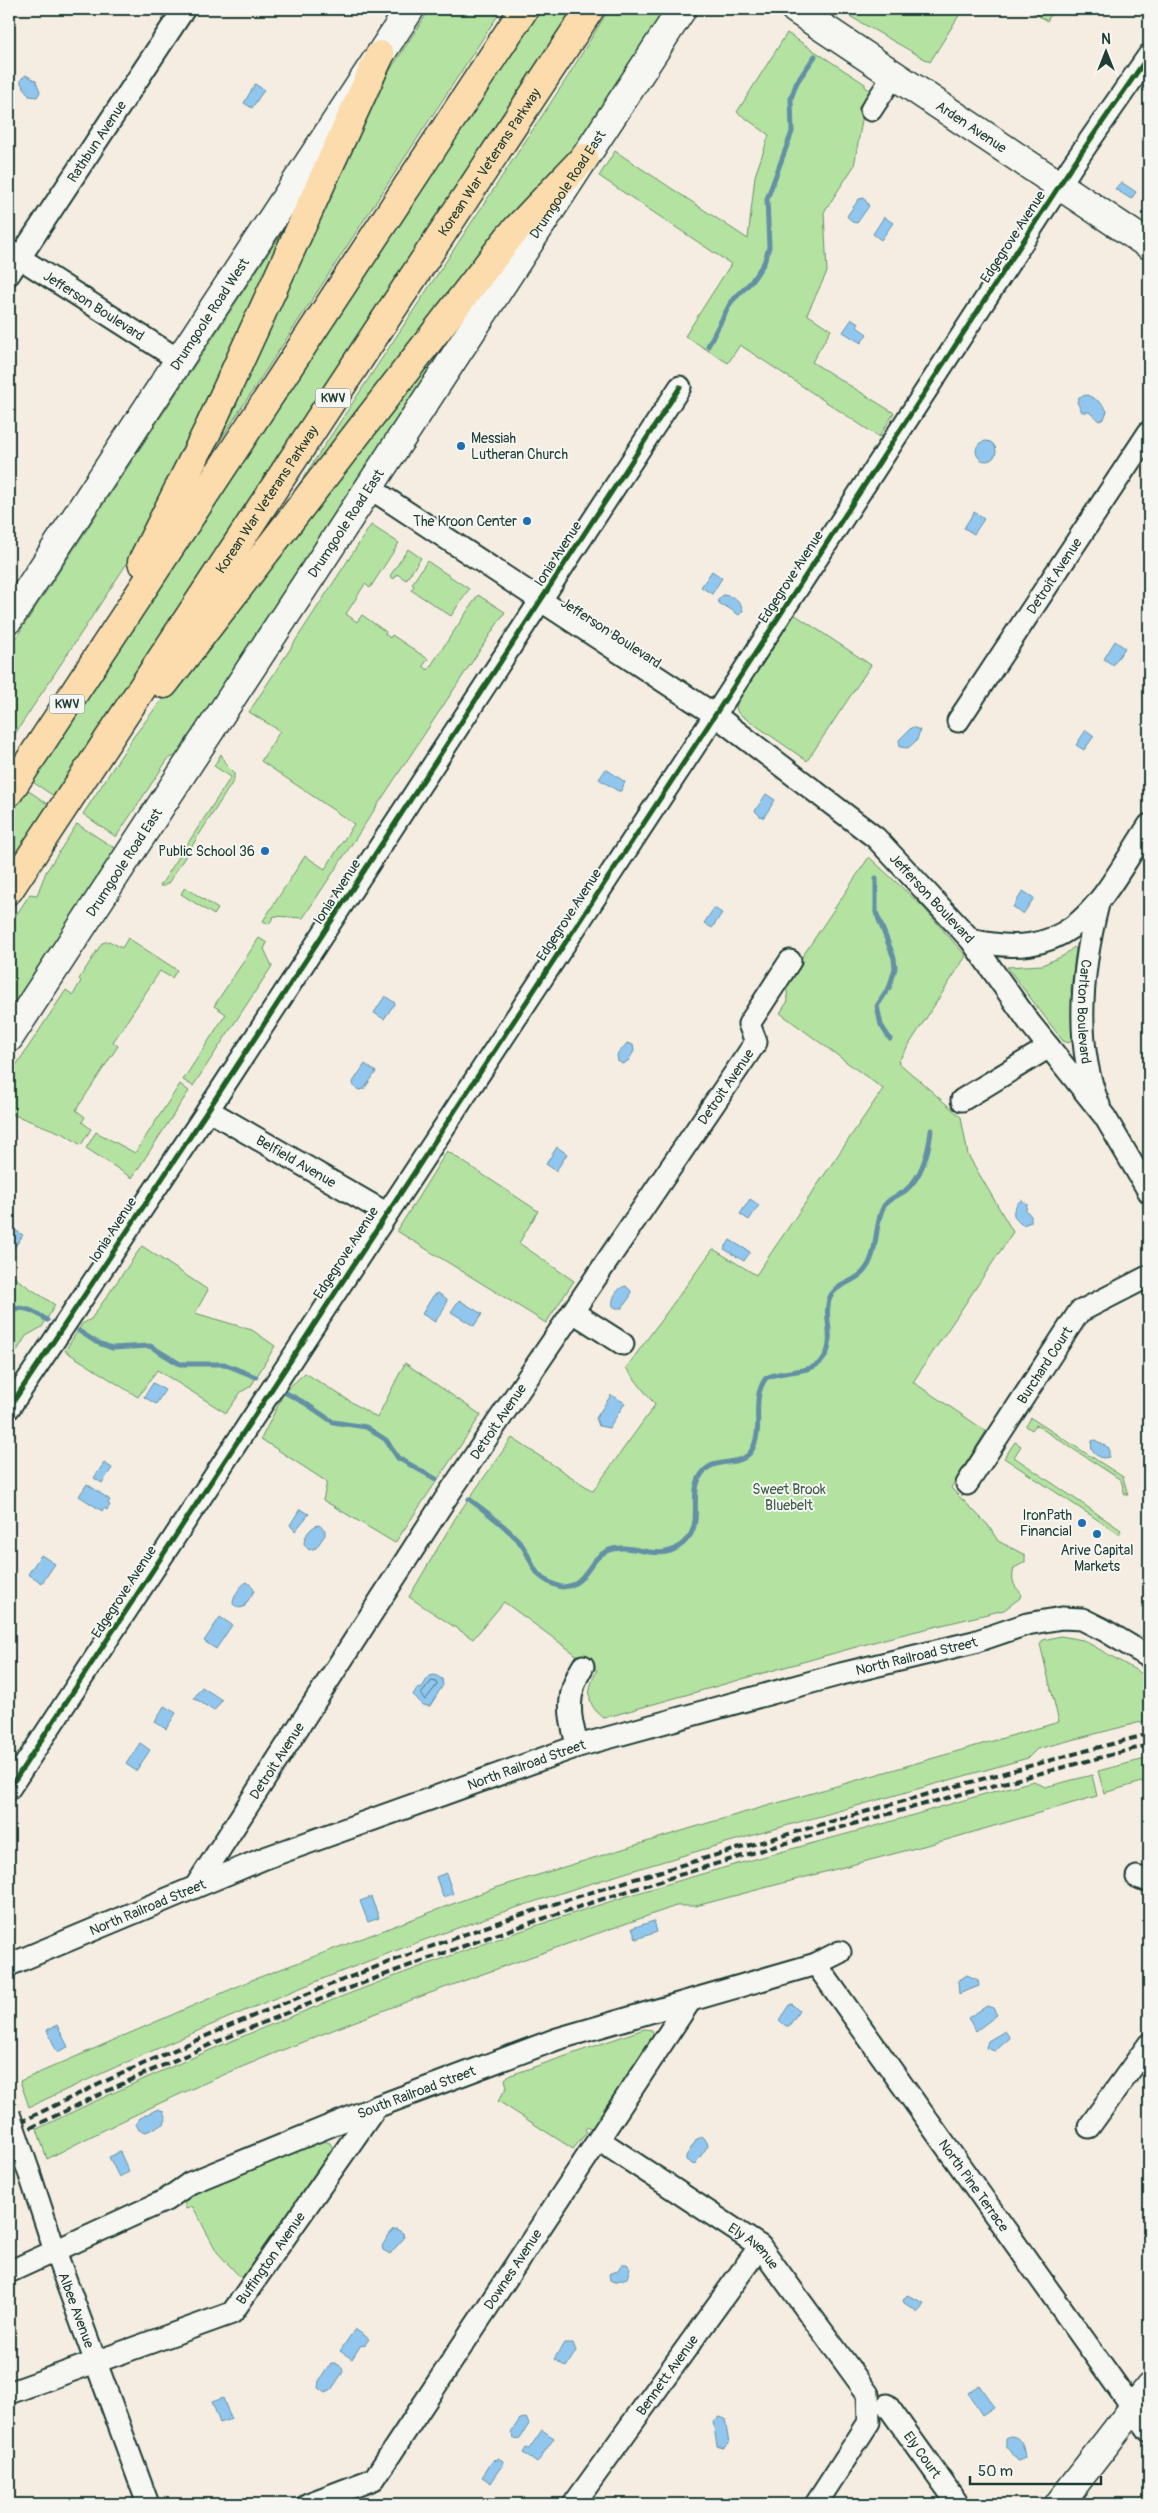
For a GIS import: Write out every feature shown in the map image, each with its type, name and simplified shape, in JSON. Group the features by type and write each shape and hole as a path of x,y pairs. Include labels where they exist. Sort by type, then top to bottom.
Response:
{"highway":[{"name":"KWV","path":"9,792 524,9"},
{"name":"Korean War Veterans Parkway","path":"9,890 590,9"},
{"path":"124,616 144,556 197,454 380,55"},
{"path":"76,788 160,690 509,237 584,158"}],"main road":[{"name":"Drumgoole Road West","path":"9,619 410,9"},
{"name":"Drumgoole Road East","path":"9,1038 682,9"},
{"name":"Arden Avenue","path":"794,9 1149,245"},
{"path":"1059,2504 1149,2388"}],"street":[{"name":"Rathbun Avenue","path":"12,261 184,9"},
{"name":"Edgegrove Avenue","path":"9,1788 715,715 1060,185 1149,55"},
{"path":"871,110 894,75"},
{"name":"Jefferson Boulevard","path":"12,261 179,360"},
{"name":"Ionia Avenue","path":"9,1408 208,1110 680,387"},
{"name":"Detroit Avenue","path":"958,721 1149,432"},
{"name":"Jefferson Boulevard","path":"370,488 715,715 876,838 971,940 1049,1047 1104,1117 1149,1192"},
{"name":"Carlton Boulevard","path":"971,940 998,946 1021,946 1043,942 1063,934 1081,921 1098,904 1149,825"},
{"name":"Carlton Boulevard","path":"1098,904 1086,967 1083,1008 1085,1044 1095,1094 1104,1117"},
{"name":"Detroit Avenue","path":"196,1886 446,1498 756,1042 749,1024 790,961"},
{"path":"962,1100 1049,1047"},
{"name":"Belfield Avenue","path":"208,1110 386,1213"},
{"name":"Burchard Court","path":"967,1484 1079,1312 1149,1276"},
{"path":"572,1312 623,1344"},
{"name":"North Railroad Street","path":"9,1965 265,1858 578,1746 841,1674 974,1642 1027,1624 1062,1618 1082,1619 1149,1657"},
{"path":"578,1746 569,1712 570,1695 575,1679 583,1666"},
{"name":"South Railroad Street","path":"9,2272 166,2200 190,2183 376,2107 558,2038 816,1964 840,1952"},
{"name":"North Pine Terrace","path":"816,1964 1132,2409 1149,2430"},
{"name":"Downes Avenue","path":"308,2504 374,2479 690,2001"},
{"path":"1089,2127 1149,2044"},
{"name":"Buffington Avenue","path":"9,2393 232,2313 376,2107"},
{"name":"Albee Avenue","path":"9,2114 54,2251 148,2504"},
{"name":"Ely Avenue","path":"598,2140 760,2246 868,2394 869,2422 816,2504"},
{"name":"Bennett Avenue","path":"574,2504 760,2246"},
{"name":"Ely Court","path":"887,2405 958,2504"}],"green space":[{"path":"430,9 502,9 206,462 354,132 390,70"},
{"path":"540,9 577,9 57,798 31,781"},
{"path":"609,9 668,9 595,119 293,497 295,490 567,78"},
{"path":"837,9 963,9 930,62"},
{"path":"1027,9 1054,9 1047,21"},
{"path":"787,33 865,84 865,87 873,92 864,109 854,166 824,212 827,272 807,314 831,330 812,362 894,413 879,437 740,345 728,363 685,336 731,264 599,176 615,151 748,239 755,176 769,135 737,112"},
{"path":"304,199 158,516 9,743 9,648"},
{"path":"451,326 456,332 177,755 168,759 116,837 83,814 134,736"},
{"path":"371,525 399,543 370,588 365,584 346,614 357,622 362,615 386,632 385,634 390,638 392,635 428,659 423,666 428,670 478,595 505,612 303,918 274,916 269,924 263,921 305,856 325,869 354,824 261,761 280,731 249,712"},
{"path":"408,549 421,558 406,580 397,574 394,579 390,576"},
{"path":"427,561 469,589 451,616 411,590 414,586 412,584"},
{"path":"794,614 871,665 807,761 738,713 736,708 739,695"},
{"path":"221,754 226,765 234,773 234,780 169,882 164,886 160,886 231,777 214,766"},
{"path":"26,789 52,807 9,872 9,815"},
{"path":"77,824 116,849 9,1012 9,926 30,894 37,895 46,872"},
{"name":"Sweet Brook Bluebelt","path":"869,857 922,906 966,956 898,1062 961,1117 968,1155 1013,1232 913,1382 986,1431 951,1488 988,1525 998,1541 1025,1555 1025,1562 1014,1568 1013,1572 1013,1582 1021,1593 1020,1598 1004,1610 888,1638 604,1718 593,1707 590,1696 591,1684 597,1670 504,1602 473,1639 409,1597 456,1517 512,1438 593,1491 655,1405 626,1368 713,1249 756,1275 883,1089 780,1013 788,1001 786,981"},
{"path":"185,887 218,909 214,915 181,894"},
{"path":"128,938 177,970 172,978 160,971 113,1042 118,1046 76,1110 85,1117 82,1122 91,1129 81,1145 64,1134 9,1113 9,1076 66,990 73,995 81,981 79,979 102,943 109,941 122,948"},
{"path":"259,938 267,943 264,949 272,966 193,1086 183,1080 226,1014 214,1006"},
{"path":"1074,947 1076,949 1071,989 1074,1036 1069,1043 1063,1041 1007,967 1042,965 1063,956"},
{"path":"180,1084 189,1091 132,1178 86,1148 96,1132 135,1153"},
{"path":"447,1151 538,1211 519,1243 574,1281 546,1323 397,1231"},
{"path":"142,1246 208,1290 195,1313 252,1330 275,1346 251,1386 241,1392 226,1413 157,1370 138,1397 65,1351 82,1324 91,1319"},
{"path":"9,1274 55,1305 42,1327 26,1336 9,1364"},
{"path":"405,1363 481,1415 395,1543 323,1500 327,1482 261,1439 285,1391 305,1373 377,1418"},
{"path":"1031,1418 1123,1477 1128,1495 1125,1495 1121,1480 1036,1425 1032,1430 1026,1426"},
{"path":"1015,1442 1021,1446 1014,1457 1121,1530 1119,1534 1004,1458"},
{"path":"1061,1636 1083,1640 1146,1676 1149,1680 1149,1720 1037,1749 1028,1758 640,1868 512,1909 389,1953 268,2001 29,2107 20,2081 252,1980 492,1889 708,1823 1059,1722 1040,1644 1043,1640"},
{"path":"1149,1758 1149,1780 1104,1793 1098,1771"},
{"path":"1092,1775 1097,1796 946,1840 696,1906 676,1906 436,1991 277,2052 200,2085 47,2159 37,2129 224,2044 415,1969 544,1923 704,1873 1034,1781 1045,1787"},
{"path":"644,2029 652,2030 654,2037 601,2120 590,2129 588,2127 585,2129 587,2132 573,2149 498,2101 507,2087 505,2079 508,2076"},
{"path":"321,2140 330,2143 334,2150 253,2270 241,2278 217,2252 193,2207 186,2209 184,2202 188,2195"}],"water":[{"path":"26,75 36,81 40,92 37,97 29,96 21,83 21,79"},
{"path":"255,84 264,90 252,108 244,103"},
{"path":"1121,182 1136,192 1131,199 1115,189"},
{"path":"864,198 869,206 857,223 852,222 847,216 859,199"},
{"path":"884,217 893,223 881,240 873,234"},
{"path":"852,319 859,323 857,327 867,334 861,343 843,332"},
{"path":"1087,395 1103,405 1107,411 1104,419 1099,421 1089,412 1082,412 1077,402 1079,397"},
{"path":"982,441 990,441 996,447 996,455 990,461 982,461 976,455 976,447"},
{"path":"974,512 984,519 974,534 964,528"},
{"path":"712,571 722,578 712,594 701,587"},
{"path":"723,595 730,596 738,601 743,611 739,615 720,605 718,600"},
{"path":"1115,641 1125,648 1113,665 1104,659"},
{"path":"912,727 920,730 917,740 908,748 900,747 899,740"},
{"path":"1086,730 1094,736 1084,750 1076,745"},
{"path":"606,769 625,782 621,791 599,779"},
{"path":"766,794 775,800 764,817 761,817 755,811"},
{"path":"1023,891 1034,898 1023,914 1013,907"},
{"path":"714,908 722,913 712,928 704,923"},
{"path":"385,996 395,1003 384,1019 374,1013"},
{"path":"627,1043 633,1045 634,1051 628,1061 622,1064 618,1061 617,1055"},
{"path":"365,1064 376,1072 364,1089 359,1090 354,1087 353,1082"},
{"path":"557,1147 567,1154 556,1171 546,1164"},
{"path":"750,1199 759,1205 749,1220 740,1214"},
{"path":"1021,1200 1027,1204 1026,1210 1031,1216 1031,1222 1023,1225 1014,1216 1015,1207"},
{"path":"13,1229 23,1235 10,1254 9,1235"},
{"path":"730,1240 750,1252 744,1261 724,1249"},
{"path":"626,1286 631,1291 630,1297 622,1308 616,1308 613,1306 614,1296 620,1288"},
{"path":"438,1293 447,1299 446,1305 435,1322 422,1314 433,1296"},
{"path":"459,1300 482,1314 474,1326 451,1312"},
{"path":"153,1383 165,1390 156,1404 144,1397"},
{"path":"611,1395 625,1403 609,1428 599,1426 596,1418"},
{"path":"1095,1440 1109,1448 1109,1457 1103,1458 1093,1452 1091,1447 1092,1441"},
{"path":"104,1463 112,1468 102,1483 94,1478"},
{"path":"87,1484 110,1500 107,1510 104,1508 102,1511 79,1496"},
{"path":"300,1509 309,1514 295,1531 290,1525"},
{"path":"319,1525 325,1530 325,1535 316,1548 309,1550 304,1544 305,1538 311,1529"},
{"path":"41,1555 55,1564 42,1583 28,1574"},
{"path":"247,1582 253,1587 254,1591 244,1607 239,1608 233,1604 234,1598 239,1588"},
{"path":"220,1617 232,1625 216,1649 204,1641"},
{"path":"435,1675 442,1679 443,1685 430,1706 423,1705 413,1695 417,1688 421,1689 429,1676"},
{"path":"202,1687 222,1700 214,1711 194,1698"},
{"path":"164,1706 176,1713 166,1729 155,1722"},
{"path":"140,1743 150,1750 136,1771 126,1764"},
{"path":"446,1873 453,1894 443,1897 436,1877"},
{"path":"371,1897 379,1918 368,1922 360,1901"},
{"path":"654,1921 657,1932 636,1939 632,1928"},
{"path":"967,1975 978,1980 979,1986 959,1994 958,1981"},
{"path":"792,2004 799,2011 789,2026 786,2026 779,2020 789,2005"},
{"path":"987,2006 993,2008 997,2015 976,2031 968,2018"},
{"path":"57,2025 68,2047 57,2052 47,2030"},
{"path":"1005,2031 1010,2038 995,2051 986,2048 988,2041"},
{"path":"158,2109 163,2111 166,2119 164,2124 146,2132 139,2130 136,2124 139,2118"},
{"path":"702,2137 708,2146 694,2165 686,2160 686,2156 697,2139"},
{"path":"120,2152 129,2172 119,2177 109,2157"},
{"path":"396,2229 403,2233 404,2238 390,2254 383,2250 382,2246 392,2230"},
{"path":"622,2264 627,2264 630,2268 627,2278 614,2282 610,2280 609,2274 617,2271"},
{"path":"907,2295 924,2303 918,2312 904,2303 903,2300"},
{"path":"355,2329 369,2339 364,2346 361,2345 352,2359 340,2351"},
{"path":"564,2343 573,2343 576,2351 566,2367 554,2359"},
{"path":"331,2363 342,2367 343,2372 331,2390 325,2393 318,2388 319,2381"},
{"path":"979,2385 994,2407 982,2415 968,2393"},
{"path":"223,2398 231,2419 220,2423 212,2402"},
{"path":"719,2417 725,2419 729,2444 723,2448 717,2446 713,2421"},
{"path":"526,2418 529,2424 520,2438 514,2439 511,2432 520,2419"},
{"path":"542,2430 554,2438 537,2463 523,2453 526,2448 529,2449"},
{"path":"1010,2436 1020,2441 1025,2458 1018,2461 1006,2445 1006,2438"},
{"path":"498,2458 503,2461 503,2465 491,2483 482,2477 494,2459 496,2461"}],"waterway":[{"path":"708,346 731,302 751,282 764,263 769,247 767,199 792,132 791,98 797,82 815,56"},
{"path":"876,878 876,912 894,958 895,968 890,986 877,1006 881,1025 890,1039"},
{"path":"469,1499 495,1518 518,1540 537,1573 542,1578 561,1587 569,1586 582,1578 595,1560 607,1551 617,1548 628,1548 659,1553 679,1547 689,1537 693,1529 696,1487 704,1471 716,1464 737,1461 749,1454 753,1448 756,1440 759,1395 761,1386 766,1378 813,1367 824,1358 828,1351 829,1343 828,1303 831,1295 838,1288 861,1275 868,1265 874,1250 882,1210 889,1201 905,1191 916,1179 924,1163 931,1130"},
{"path":"9,1310 19,1308 29,1310 47,1320"},
{"path":"79,1331 96,1342 112,1348 150,1346 180,1364 224,1364 256,1377"},
{"path":"286,1393 333,1422 366,1427 386,1440 398,1458 436,1479"}],"railway":[{"path":"9,2128 114,2077 275,2007 383,1964 477,1930 672,1868 850,1816 1149,1734"},
{"path":"9,2139 145,2073 284,2014 425,1960 568,1910 712,1865 857,1823 1149,1745"}],"cycle path":[{"path":"9,1789 715,715 1072,166 1149,55"},
{"path":"9,1408 208,1110 680,387"}],"place":[{"name":"Messiah Lutheran Church","path":"461,446"},
{"name":"The Kroon Center","path":"527,521"},
{"name":"Public School 36","path":"265,851"},
{"name":"IronPath Financial","path":"1082,1523"},
{"name":"Arive Capital Markets","path":"1097,1534"}]}
